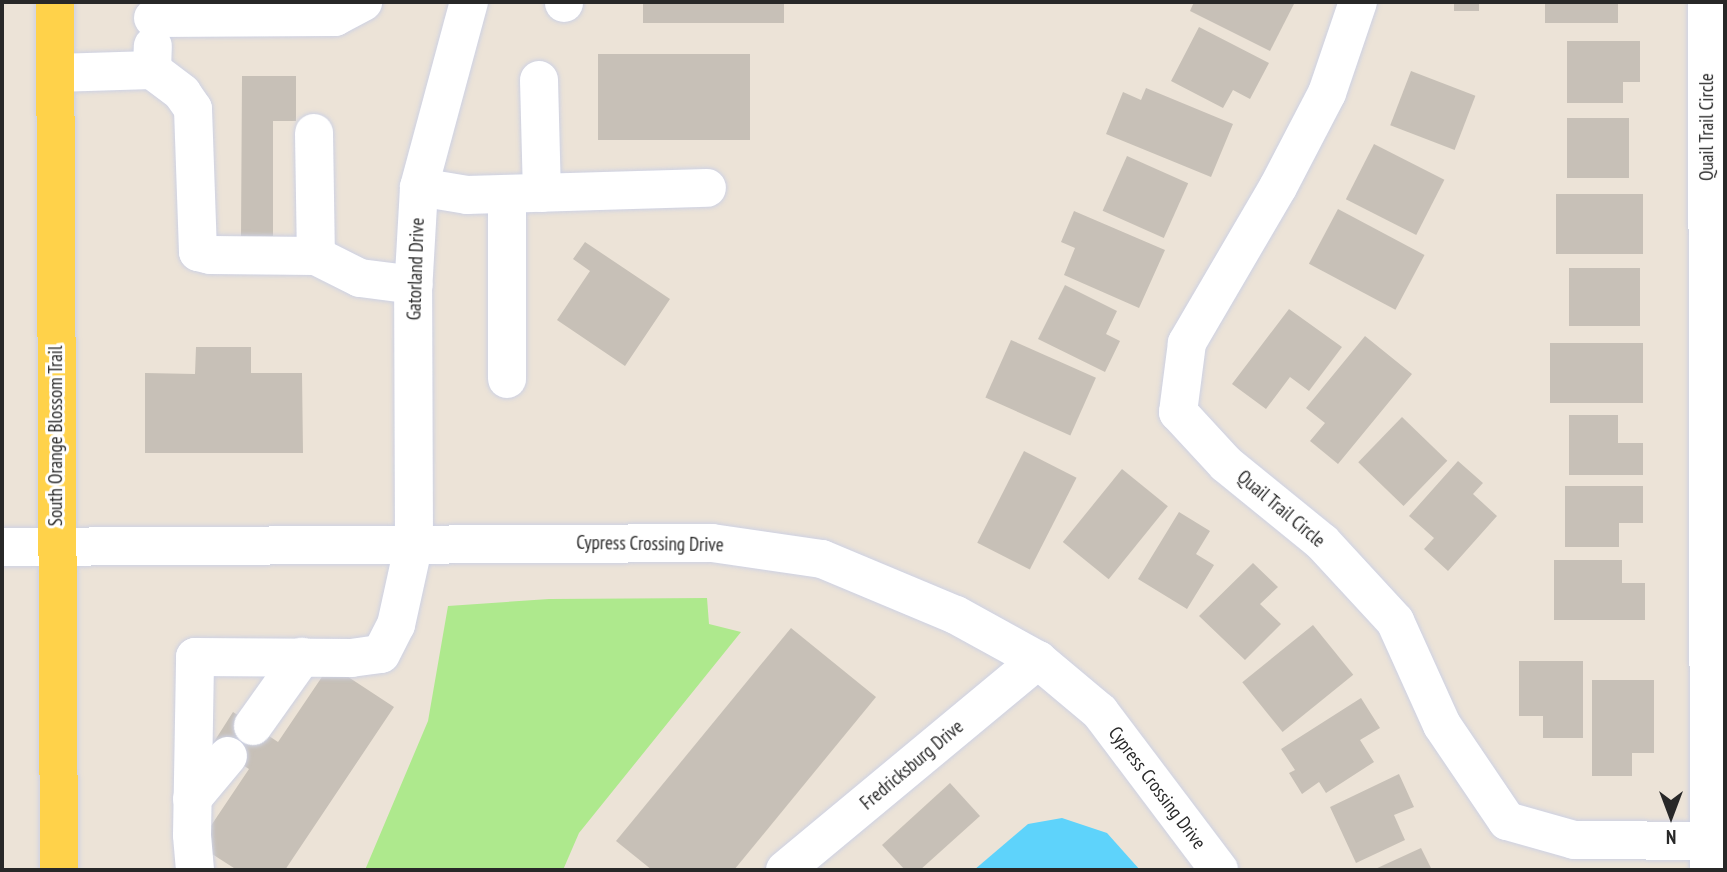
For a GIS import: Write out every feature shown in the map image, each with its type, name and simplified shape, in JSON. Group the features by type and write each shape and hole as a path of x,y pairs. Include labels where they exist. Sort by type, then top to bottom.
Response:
{"main road":[{"name":"South Orange Blossom Trail","path":"55,2 59,870"}],"street":[{"path":"152,70 153,10 335,17 363,2"},
{"name":"Gatorland Drive","path":"302,657 351,658 381,654 396,625 414,543 414,285 419,187 469,2"},
{"name":"Quail Trail Circle","path":"1358,2 1327,93 1278,187 1187,344 1178,412 1226,464 1322,542 1395,621 1442,725 1507,821 1574,840 1714,851 1707,2"},
{"path":"55,73 152,70 182,93 193,108 198,251 210,255 316,256 360,278 414,285"},
{"path":"507,379 524,193 539,80"},
{"path":"314,133 316,256"},
{"path":"419,187 467,195 707,188"},
{"name":"Cypress Crossing Drive","path":"2,547 712,543 822,559 956,615 1038,660 1100,712 1219,870"},
{"path":"195,870 192,799 195,657 302,657"},
{"path":"253,726 302,657"},
{"name":"Fredricksburg Drive","path":"785,870 1038,660"},
{"path":"192,799 228,755"}],"green space":[{"path":"707,598 709,624 741,632 579,833 563,870 365,870 428,721 448,606 549,599"}],"water":[{"path":"1062,818 1107,833 1140,870 974,870 1028,824"}],"building":[{"path":"643,2 784,2 784,23 643,23"},
{"path":"1194,2 1295,2 1270,51 1190,11"},
{"path":"1454,2 1479,2 1479,11 1454,11"},
{"path":"1545,2 1618,2 1618,23 1545,23"},
{"path":"1199,27 1269,63 1250,99 1233,90 1223,108 1171,81"},
{"path":"1567,41 1640,41 1640,82 1623,82 1623,103 1567,103"},
{"path":"598,54 750,54 750,140 598,140"},
{"path":"1411,71 1475,96 1455,150 1390,125"},
{"path":"242,76 296,76 296,121 273,121 273,236 241,236"},
{"path":"1146,88 1233,124 1211,177 1106,134 1123,92 1141,100"},
{"path":"1567,118 1629,118 1629,178 1567,178"},
{"path":"1374,144 1444,180 1416,235 1346,199"},
{"path":"1127,156 1188,183 1164,238 1103,211"},
{"path":"1556,194 1643,194 1643,254 1556,254"},
{"path":"1338,209 1425,255 1395,310 1309,264"},
{"path":"1074,211 1165,250 1139,308 1064,275 1075,248 1061,242"},
{"path":"585,242 670,299 625,366 557,320 590,271 573,259"},
{"path":"1569,268 1640,268 1640,326 1569,326"},
{"path":"1065,285 1117,311 1106,334 1120,341 1105,372 1038,339"},
{"path":"1289,309 1342,347 1309,391 1290,377 1266,409 1232,384"},
{"path":"1365,336 1412,374 1338,464 1310,441 1325,423 1306,408"},
{"path":"1011,340 1096,378 1070,435 985,398"},
{"path":"1550,343 1643,343 1643,403 1550,403"},
{"path":"196,347 251,347 251,373 302,373 303,453 145,453 145,373 195,374"},
{"path":"1569,415 1618,415 1618,443 1643,443 1643,475 1569,475"},
{"path":"1402,417 1447,461 1404,506 1358,462"},
{"path":"1024,451 1077,478 1030,570 977,543"},
{"path":"1458,461 1483,483 1473,494 1497,516 1448,571 1424,549 1434,538 1409,516"},
{"path":"1122,469 1168,506 1109,579 1063,542"},
{"path":"1565,486 1643,486 1643,523 1619,523 1619,547 1565,547"},
{"path":"1179,512 1210,531 1196,554 1214,565 1187,609 1138,579"},
{"path":"1554,560 1622,560 1622,583 1645,583 1645,620 1554,620"},
{"path":"1253,563 1278,587 1260,604 1281,624 1245,660 1199,616"},
{"path":"1313,625 1353,675 1283,732 1242,682"},
{"path":"791,628 876,697 734,870 652,870 616,841"},
{"path":"1519,661 1583,661 1583,738 1543,738 1543,716 1519,716"},
{"path":"330,665 394,707 285,870 237,870 198,845 249,769 212,745 233,712 278,742"},
{"path":"1592,680 1654,680 1654,753 1632,753 1632,776 1592,776"},
{"path":"1361,698 1380,728 1360,740 1374,762 1326,793 1319,782 1302,794 1289,773 1295,770 1281,749"},
{"path":"1399,774 1414,807 1394,815 1405,840 1356,863 1330,807"},
{"path":"950,783 980,816 920,870 905,870 882,845"},
{"path":"1421,848 1432,870 1373,870"}]}
